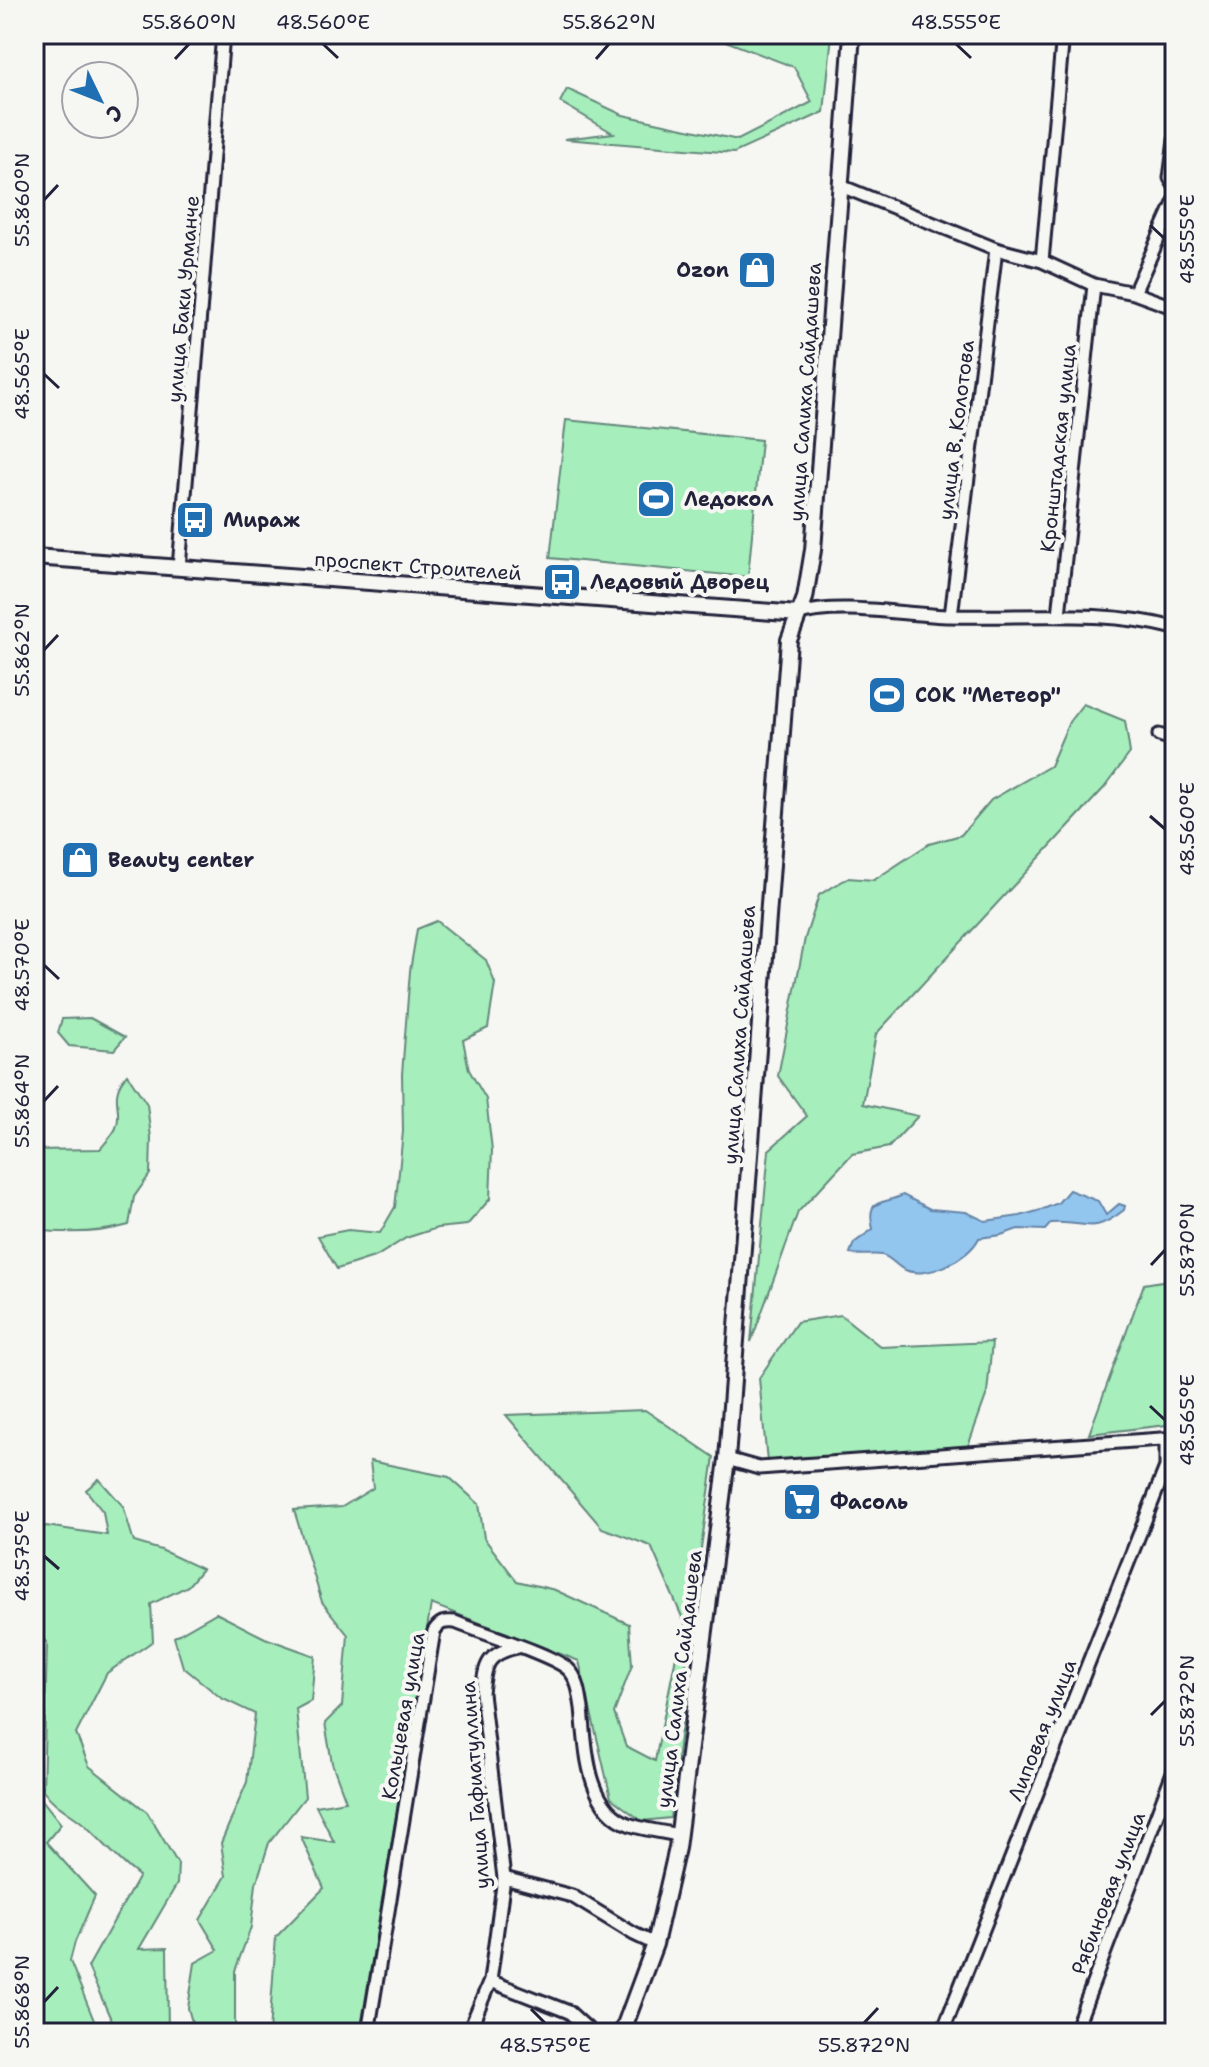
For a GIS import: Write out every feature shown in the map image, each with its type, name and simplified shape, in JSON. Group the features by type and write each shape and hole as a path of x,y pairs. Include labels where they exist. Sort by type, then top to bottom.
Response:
{"street":[{"name":"улица Баки Урманче","path":"179,568 223,34"},
{"name":"улица Салиха Сайдашева","path":"622,2033 655,1944 679,1835 727,1459 789,640 809,578 813,550 852,34"},
{"path":"1042,261 1063,34"},
{"path":"1175,140 1170,178 1175,186"},
{"path":"841,186 996,249 1042,261 1094,285 1134,293 1175,308"},
{"path":"1134,293 1175,201"},
{"name":"улица В. Колотова","path":"951,616 996,249"},
{"name":"Кронштадская улица","path":"1059,615 1094,285"},
{"name":"проспект Строителей","path":"34,557 799,614"},
{"path":"799,614 825,610 951,616 1059,615 1148,621 1175,628"},
{"path":"1159,735 1175,740"},
{"path":"727,1459 759,1468 1171,1439"},
{"name":"Липовая улица","path":"942,2033 1166,1467 1171,1439"},
{"name":"Кольцевая улица","path":"368,2033 434,1631 444,1621 455,1622 550,1658 567,1668 581,1698 586,1749 598,1797 628,1825 679,1835"},
{"name":"улица Гафиатуллина","path":"468,2033 490,1981 504,1878 482,1693 484,1669 501,1650 519,1647"},
{"name":"Рябиновая улица","path":"1079,2033 1078,2023 1083,2009 1175,1767"},
{"path":"504,1878 572,1896 655,1944"},
{"path":"490,1981 569,2012 592,2033"}],"green space":[{"path":"707,34 832,34 824,112 734,153 564,139 613,133 560,102 567,89 623,115 738,140 812,102 794,67"},
{"name":"Ледокол","path":"566,420 761,440 748,577 550,558"},
{"path":"1083,704 1125,721 1130,753 1104,788 876,1034 863,1104 918,1116 889,1147 852,1154 798,1212 751,1342 769,1150 807,1116 778,1076 805,938 819,895 848,878 874,880 929,844 961,835 991,800 1050,766 1069,722"},
{"path":"437,921 486,960 495,983 488,1028 463,1040 469,1070 486,1099 492,1150 490,1199 467,1225 437,1228 406,1238 377,1256 337,1269 318,1236 348,1230 380,1233 395,1207 403,1131 402,1074 410,971 417,929"},
{"path":"90,1018 125,1037 114,1050 69,1046 58,1033 62,1019"},
{"path":"127,1074 147,1104 151,1138 150,1174 134,1197 129,1225 82,1232 34,1230 34,1150 100,1149 116,1128 118,1089"},
{"path":"1175,1281 1175,1424 1089,1434 1144,1284"},
{"path":"841,1315 881,1347 992,1342 987,1393 968,1446 767,1462 759,1378 797,1322"},
{"path":"645,1410 714,1457 689,1633 651,1546 602,1528 506,1415"},
{"path":"370,1461 449,1477 479,1504 484,1538 517,1581 555,1590 629,1624 632,1665 614,1713 626,1746 655,1761 677,1651 689,1667 670,1818 642,1821 611,1798 579,1661 431,1604 360,2033 269,2033 276,1937 324,1888 301,1837 334,1842 316,1806 346,1801 332,1763 325,1723 342,1706 348,1635 322,1602 294,1510 342,1507 373,1488"},
{"path":"99,1479 123,1506 134,1542 161,1550 202,1569 188,1586 151,1604 153,1641 107,1673 76,1734 89,1766 147,1812 178,1864 177,1884 139,1949 167,1948 168,2033 117,2033 88,1967 139,1876 43,1790 47,1643 34,1629 34,1533 46,1526 107,1535 103,1512 86,1490"},
{"path":"216,1613 265,1638 315,1656 311,1701 296,1709 305,1797 269,1843 256,1884 251,1927 235,1971 235,2033 195,2033 188,2008 195,1963 218,1950 200,1920 226,1876 221,1843 247,1782 255,1714 221,1698 183,1667 174,1637"},
{"path":"34,1638 42,1655 36,1792 61,1824 46,1842 95,1896 70,1961 99,2033 34,2033"}],"water":[{"path":"1069,1190 1098,1201 1106,1215 1119,1204 1125,1206 1124,1210 1095,1225 1051,1223 1045,1230 1018,1229 979,1238 957,1260 923,1272 903,1269 882,1255 850,1253 854,1243 873,1229 871,1212 876,1204 903,1195 930,1209 966,1212 985,1221 1041,1210 1058,1203"}],"place":[{"name":"Ozon","path":"757,270"},
{"name":"Ледокол","path":"656,499"},
{"name":"Мираж","path":"195,520"},
{"name":"Ледовый Дворец","path":"562,582"},
{"name":"СОК \"Метеор\"","path":"887,695"},
{"name":"Beauty center","path":"80,860"},
{"name":"Фасоль","path":"802,1502"}]}
